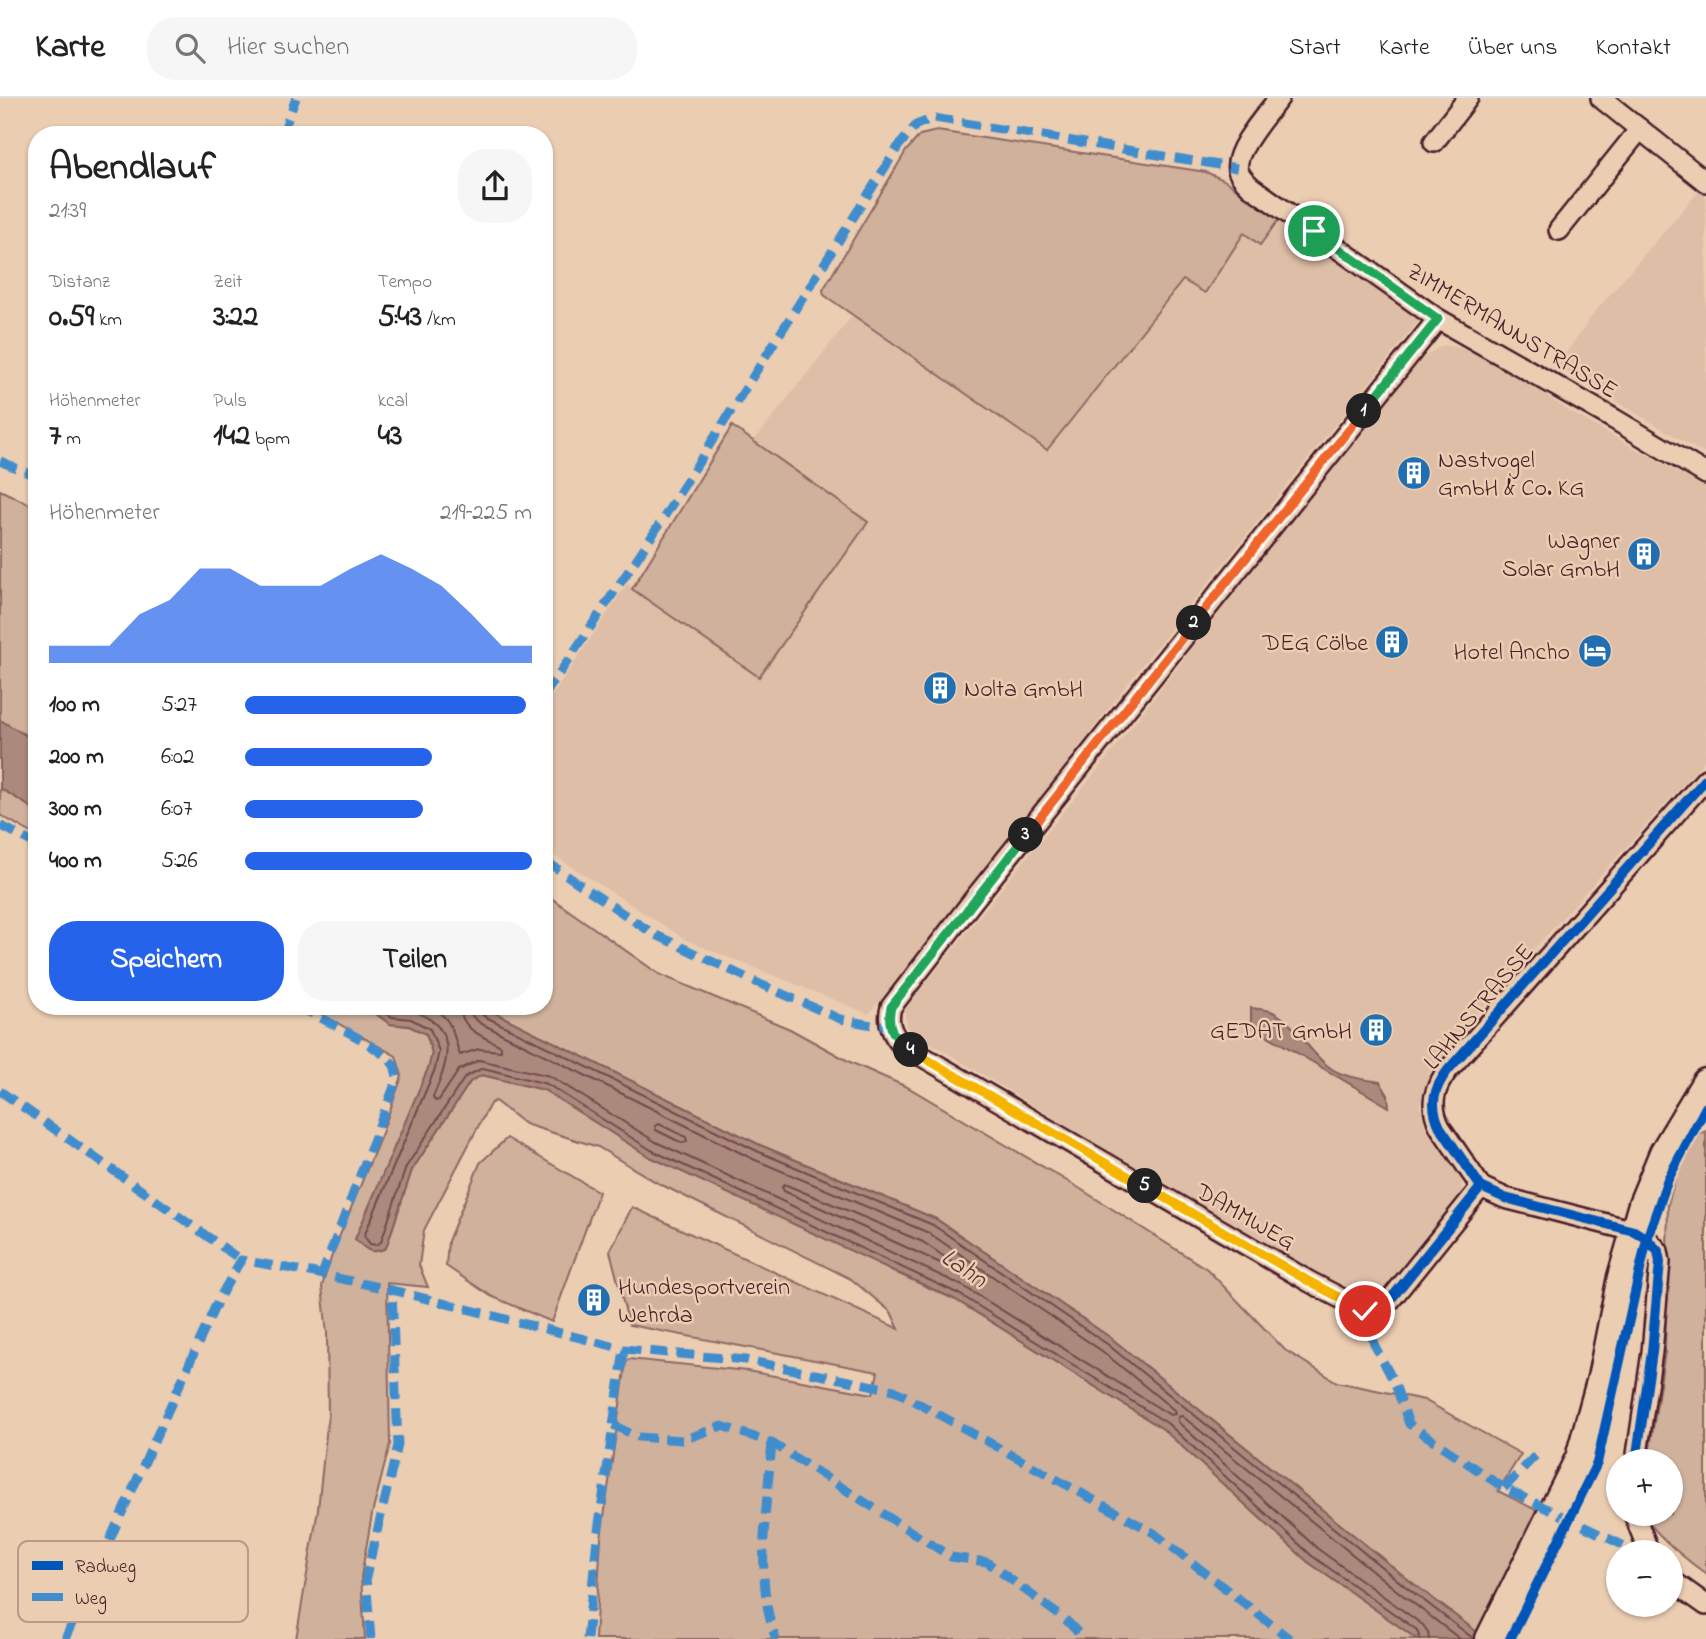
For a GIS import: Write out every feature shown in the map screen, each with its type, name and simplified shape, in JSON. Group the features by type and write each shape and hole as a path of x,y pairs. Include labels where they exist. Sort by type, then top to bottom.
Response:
{"main road":[{"path":"1490,1639 1580,1458 1602,1378 1634,1231 1664,1153 1706,1083"}],"street":[{"name":"ZIMMERMANNSTRASSE","path":"1279,98 1239,156 1237,168 1241,177 1251,187 1438,319 1706,474"},
{"path":"1434,142 1468,98"},
{"path":"1601,98 1706,182"},
{"path":"1559,230 1640,129"},
{"name":"DAMMWEG","path":"1438,319 975,898 891,1007 890,1025 901,1044 1310,1282 1365,1311 1375,1310 1391,1299 1481,1187"},
{"name":"LAHNSTRASSE","path":"1481,1187 1435,1117 1433,1099 1437,1084 1589,908 1706,779"},
{"path":"1481,1187 1516,1201 1634,1231 1658,1251 1660,1262 1652,1352 1638,1449"},
{"path":"1683,1589 1706,1605"}],"shaded area":[{"path":"937,131 1206,172 1224,180 1279,219 1260,245 1244,233 1205,293 1183,280 1047,450 824,295 823,290 906,151 920,135"},
{"path":"1699,191 1706,197 1706,455 1557,366 1594,313"},
{"path":"1279,219 1421,318 1132,678 869,1014 688,941 553,855 553,695 627,584 759,677 868,523 754,441 853,315 1047,450 1183,280 1205,292 1244,233 1260,245"},
{"path":"1443,345 1480,351 1569,411 1706,488 1706,759 1505,981 1431,1068 1420,1104 1422,1116 1427,1131 1462,1176 1461,1197 1383,1296 1370,1301 1357,1301 1314,1278 908,1029 904,1010 1118,744 1411,365"},
{"path":"732,426 868,522 759,677 632,589"},
{"path":"0,490 28,504 28,737 0,720"},
{"path":"0,788 28,805 28,831 0,815"},
{"path":"553,899 659,974 790,1029 850,1062 909,1088 1079,1188 1207,1269 1285,1350 1337,1382 1424,1400 1521,1454 1498,1491 1536,1510 1478,1633 1111,1338 936,1219 760,1145 499,1015 553,1015"},
{"path":"323,1015 378,1015 390,1024 409,1026 426,1034 432,1053 386,1248 412,1170 470,1082 482,1075 544,1090 899,1274 956,1300 1163,1429 1308,1562 1417,1639 595,1639 601,1538 626,1363 629,1359 747,1371 873,1394 878,1372 629,1325 610,1251 632,1207 899,1329 891,1312 851,1279 656,1182 598,1147 525,1124 495,1101 490,1104 424,1230 419,1265 428,1287 387,1283 390,1444 372,1514 361,1577 365,1639 296,1639 318,1509 328,1416 327,1334 322,1286 402,1076 396,1056"},
{"path":"1706,1131 1706,1574 1683,1556 1683,1540 1664,1540 1652,1526 1683,1526 1683,1449 1650,1449 1665,1352 1668,1204 1678,1170 1697,1135"},
{"path":"507,1138 599,1192 552,1322 491,1296 446,1266 448,1241 480,1163"}],"water":[{"path":"0,720 28,737 28,805 0,788"},
{"path":"1251,1008 1271,1011 1282,1018 1324,1063 1337,1072 1380,1082 1388,1095 1389,1107 1251,1026"},
{"name":"Lahn","path":"378,1015 499,1015 760,1145 936,1219 1111,1338 1410,1581 1486,1639 1417,1639 1308,1562 1163,1429 956,1300 648,1156 544,1090 482,1075 470,1082 412,1170 386,1248 376,1251 366,1249 355,1239 429,1066 432,1053 426,1034 409,1026 390,1024"}],"marked path":[{"path":"285,126 296,98"},
{"path":"553,683 652,536 898,147 916,125 934,118 1237,168"},
{"path":"0,461 28,473"},
{"path":"0,825 28,840"},
{"path":"553,866 652,933 760,984 840,1019 872,1025 890,1025"},
{"path":"315,1015 375,1048 393,1064 397,1079 322,1274"},
{"path":"0,1091 241,1260"},
{"path":"109,1541 218,1300 241,1260 392,1290 624,1349 746,1360 894,1390 1154,1533 1290,1639"},
{"path":"371,1639 366,1577 398,1445 392,1290"},
{"path":"1365,1311 1374,1344 1395,1384 1409,1424 1504,1488 1612,1540"},
{"path":"587,1639 597,1538 624,1349"},
{"path":"613,1425 638,1437 682,1440 722,1426 772,1443 951,1557 987,1562 1067,1621 1084,1639"},
{"path":"772,1443 765,1516 764,1568 769,1617 776,1639"},
{"path":"1504,1488 1537,1454"},
{"path":"65,1639 73,1622"}],"cycle path":[{"path":"1438,319 975,898 891,1007 889,1018 892,1031 901,1044 1310,1282 1365,1311 1375,1310 1391,1299 1481,1187"},
{"path":"1638,1449 1652,1352 1660,1262 1658,1251 1647,1239 1634,1231 1505,1198 1481,1187 1440,1127 1434,1104 1436,1090 1448,1070 1706,779"},
{"path":"1510,1639 1597,1463 1647,1239 1668,1179 1706,1107"}],"place":[{"name":"Nastvogel GmbH & Co. KG","path":"1414,473"},
{"name":"Wagner Solar GmbH","path":"1644,554"},
{"name":"DEG Cölbe","path":"1392,642"},
{"name":"Hotel Ancho","path":"1595,651"},
{"name":"Nolta GmbH","path":"940,688"},
{"name":"GEDAT GmbH","path":"1376,1030"},
{"name":"Hundesportverein Wehrda","path":"594,1300"}],"route":[{"path":"1314,231 1438,319 975,898 891,1007 889,1019 892,1032 901,1044 1310,1282 1365,1311"}]}
